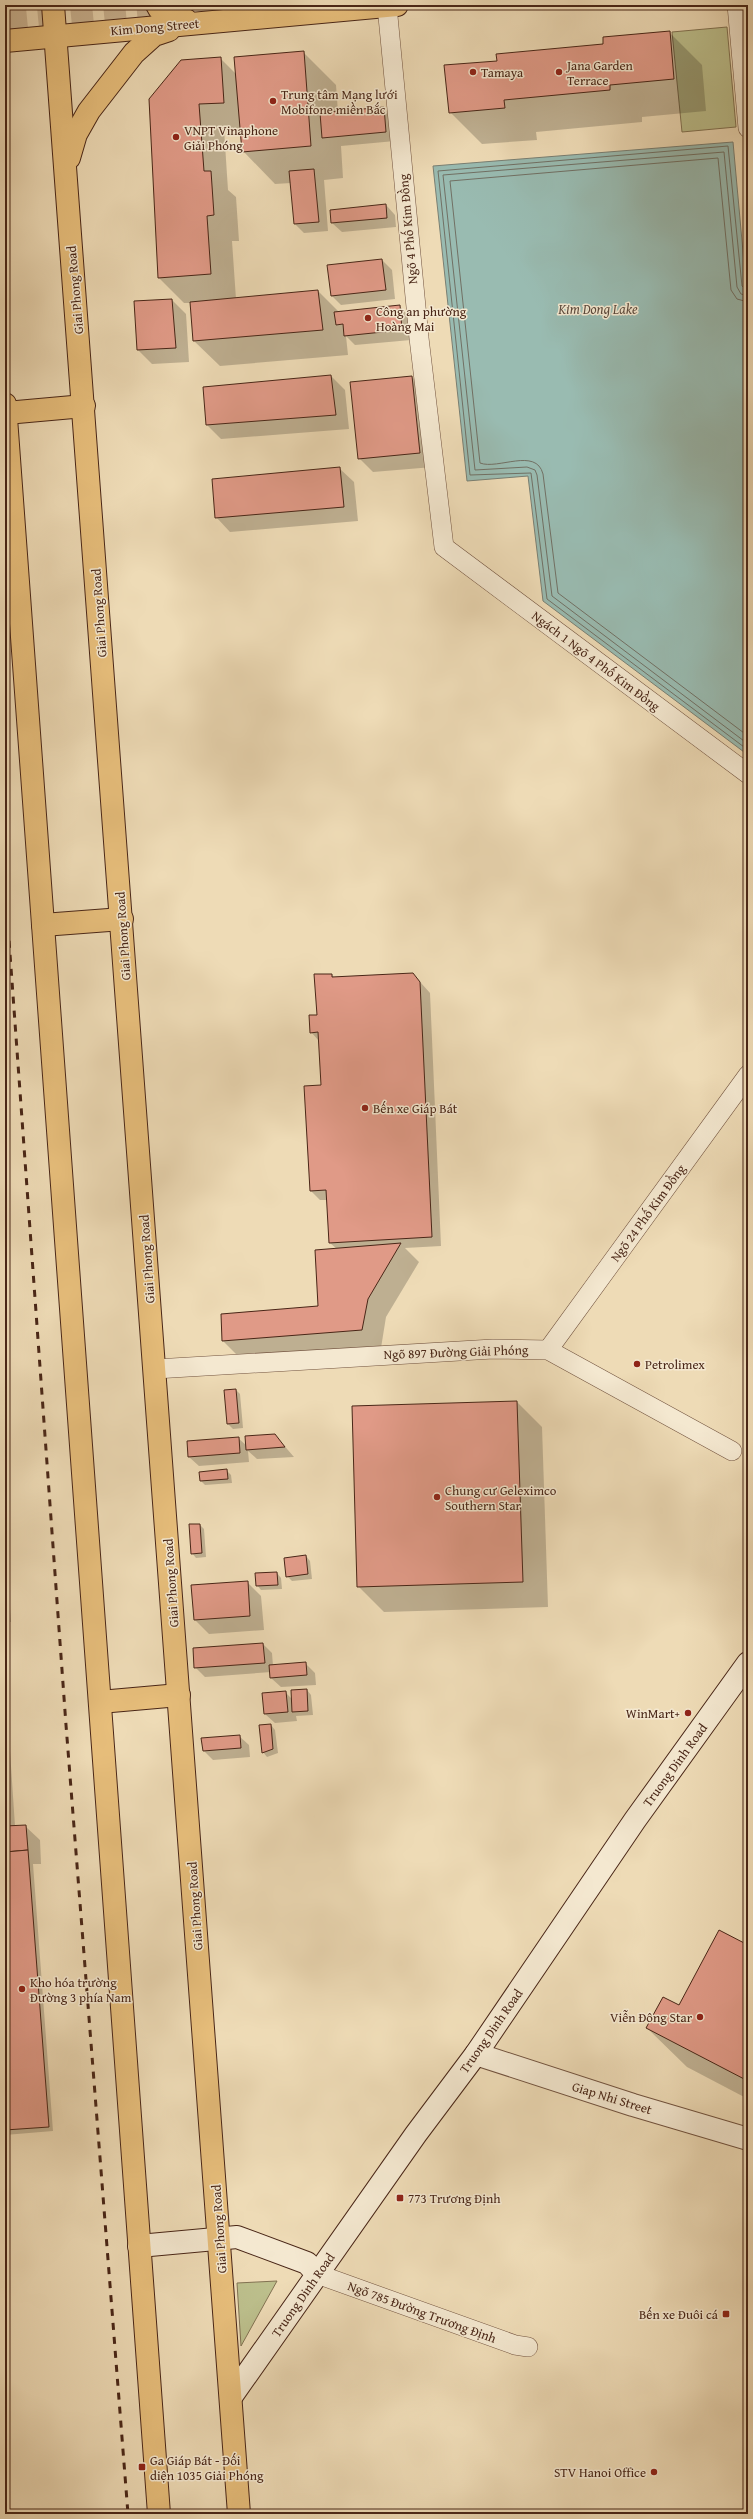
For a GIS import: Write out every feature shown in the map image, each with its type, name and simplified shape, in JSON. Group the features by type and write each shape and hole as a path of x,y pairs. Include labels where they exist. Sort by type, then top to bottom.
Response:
{"main road":[{"name":"Giai Phong Road","path":"53,5 220,2240 239,2514"},
{"path":"157,5 161,14 174,20 207,22"},
{"name":"Kim Dong Street","path":"5,41 392,5"},
{"path":"66,173 76,134 89,111 139,46 154,35 207,22"},
{"path":"84,406 5,408 159,2514"},
{"path":"44,933 122,927"},
{"name":"Truong Dinh Road","path":"231,2397 416,2134 476,2054 635,1820 748,1663"},
{"path":"100,1702 179,1695"},
{"name":"Giap Nhi Street","path":"476,2054 628,2103 748,2139"},
{"path":"139,2246 220,2240 237,2237 307,2263 317,2274"}],"street":[{"name":"Ngõ 4 Phố Kim Đồng","path":"392,5 419,338 444,547"},
{"path":"737,5 748,128"},
{"name":"Ngách 1 Ngõ 4 Phố Kim Đồng","path":"444,547 748,774"},
{"name":"Ngõ 24 Phố Kim Đồng","path":"548,1350 748,1075"},
{"name":"Ngõ 897 Đường Giải Phóng","path":"155,1369 493,1348 548,1350 732,1451"},
{"name":"Ngõ 785 Đường Trương Định","path":"317,2274 515,2345 528,2347"}],"green space":[{"path":"727,27 736,127 682,132 672,32"},
{"path":"277,2281 241,2346 237,2283"}],"water":[{"name":"Kim Dong Lake","path":"733,142 748,307 748,755 543,601 528,476 467,481 433,166"}],"building":[{"name":"Jana Garden Terrace","path":"670,31 674,79 610,85 610,90 504,100 505,108 449,113 444,65 497,61 496,54 603,44 603,37"},
{"name":"Trung tâm Mạng lưới Mobifone miền Bắc","path":"304,51 311,146 242,152 234,57"},
{"name":"VNPT Vinaphone Giải Phóng","path":"221,57 224,103 199,104 204,171 211,171 214,215 207,216 211,274 158,278 149,99 181,60"},
{"path":"384,107 386,132 322,138 320,113"},
{"path":"314,169 319,222 294,224 289,171"},
{"path":"386,204 387,218 331,223 330,210"},
{"path":"382,259 386,290 331,296 327,265"},
{"path":"318,290 323,330 193,341 190,302"},
{"path":"172,299 176,348 137,350 134,301"},
{"name":"Công an phường Hoàng Mai","path":"400,305 402,330 344,336 343,324 336,325 334,312"},
{"path":"331,375 336,415 206,425 203,387"},
{"path":"412,376 420,453 358,459 350,382"},
{"path":"340,467 344,507 215,518 212,479"},
{"name":"Bến xe Giáp Bát","path":"413,973 420,982 432,1237 329,1243 326,1190 310,1191 304,1086 321,1085 318,1032 310,1033 309,1015 317,1015 314,974 332,974 332,977"},
{"path":"401,1243 368,1299 362,1330 222,1341 221,1314 318,1306 315,1250"},
{"path":"236,1389 239,1423 227,1424 224,1390"},
{"name":"Chung cư Geleximco Southern Star","path":"517,1401 523,1582 357,1587 352,1406"},
{"path":"275,1434 285,1447 246,1450 245,1436"},
{"path":"239,1437 240,1453 188,1457 187,1441"},
{"path":"227,1469 228,1479 200,1481 199,1472"},
{"path":"189,1524 200,1524 202,1553 191,1554"},
{"path":"306,1555 308,1574 286,1577 284,1558"},
{"path":"277,1572 278,1585 256,1586 255,1573"},
{"path":"248,1581 250,1616 194,1620 191,1585"},
{"path":"263,1643 265,1663 194,1668 193,1648"},
{"path":"306,1662 307,1675 270,1678 269,1665"},
{"path":"307,1689 308,1711 292,1712 291,1690"},
{"path":"286,1691 288,1712 264,1714 262,1693"},
{"path":"271,1724 273,1749 262,1753 259,1725"},
{"path":"240,1735 241,1748 203,1751 201,1738"},
{"path":"5,1802 7,1826 5,1826"},
{"path":"26,1825 28,1850 5,1852 5,1826"},
{"name":"Kho hóa trường Đường 3 phía Nam","path":"28,1850 49,2127 5,2130 5,1852"},
{"name":"Viễn Đông Star","path":"719,1930 748,1945 748,2081 646,2028 663,1997 679,2005"}],"tunnel":[{"path":"5,19 148,5"}],"railway":[{"path":"5,885 66,1725 128,2514"}],"place":[{"name":"Tamaya","path":"473,72"},
{"name":"Jana Garden Terrace","path":"559,72"},
{"name":"Trung tâm Mạng lưới Mobifone miền Bắc","path":"273,101"},
{"name":"VNPT Vinaphone Giải Phóng","path":"176,137"},
{"name":"Công an phường Hoàng Mai","path":"368,318"},
{"name":"Bến xe Giáp Bát","path":"365,1108"},
{"name":"Petrolimex","path":"637,1364"},
{"name":"Chung cư Geleximco Southern Star","path":"437,1497"},
{"name":"WinMart+","path":"688,1713"},
{"name":"Kho hóa trường Đường 3 phía Nam","path":"22,1989"},
{"name":"Viễn Đông Star","path":"700,2017"},
{"name":"773 Trương Định","path":"400,2198"},
{"name":"Bến xe Đuôi cá","path":"726,2314"},
{"name":"Ga Giáp Bát - Đối diện 1035 Giải Phóng","path":"142,2467"},
{"name":"STV Hanoi Office","path":"654,2472"}]}
